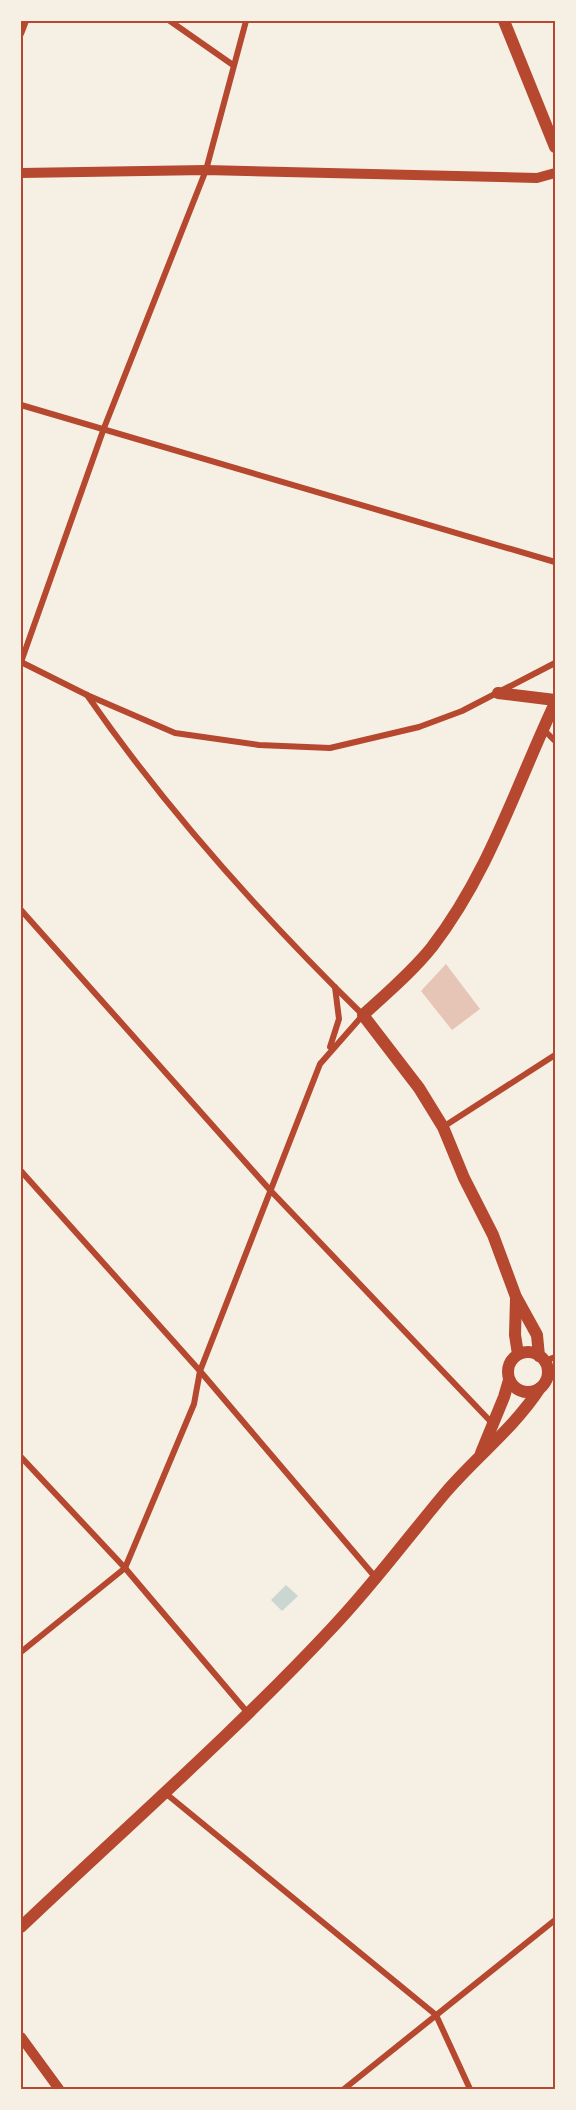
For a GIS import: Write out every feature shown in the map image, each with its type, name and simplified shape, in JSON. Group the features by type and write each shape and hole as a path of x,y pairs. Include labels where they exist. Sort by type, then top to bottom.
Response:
{"main road":[{"path":"504,21 555,147"},
{"path":"21,1927 309,1652 376,1578 481,1454 504,1435 547,1382 546,1358 537,1335 516,1297 493,1234 464,1178 443,1127 419,1088 363,1015 430,950 455,914 501,831 555,701 498,693"},
{"path":"516,1297 515,1335 518,1354"},
{"path":"481,1454 509,1380 509,1365 518,1354 533,1353 546,1358"},
{"path":"509,1380 519,1390 533,1391 547,1382"}],"street":[{"path":"21,34 26,21"},
{"path":"170,21 233,65"},
{"path":"246,21 206,170 104,428 21,662 87,695 175,733 259,745 330,748 419,727 498,693 555,663"},
{"path":"21,173 206,170 537,178 555,173"},
{"path":"21,405 555,562"},
{"path":"21,1652 125,1568 194,1404 200,1371 320,1064 329,1051 363,1015 273,922 163,798 127,754 87,695"},
{"path":"543,729 555,741"},
{"path":"21,910 270,1190 493,1424"},
{"path":"329,1051 339,1019 335,987"},
{"path":"443,1127 555,1055"},
{"path":"21,1171 200,1371 376,1578"},
{"path":"21,1457 125,1568 247,1712"},
{"path":"163,1792 436,2015 470,2089"},
{"path":"344,2089 555,1920"},
{"path":"21,2037 59,2089"}],"shaded area":[{"path":"286,1585 298,1596 282,1611 271,1600"}],"building":[{"path":"446,964 480,1009 452,1030 421,991"}]}
